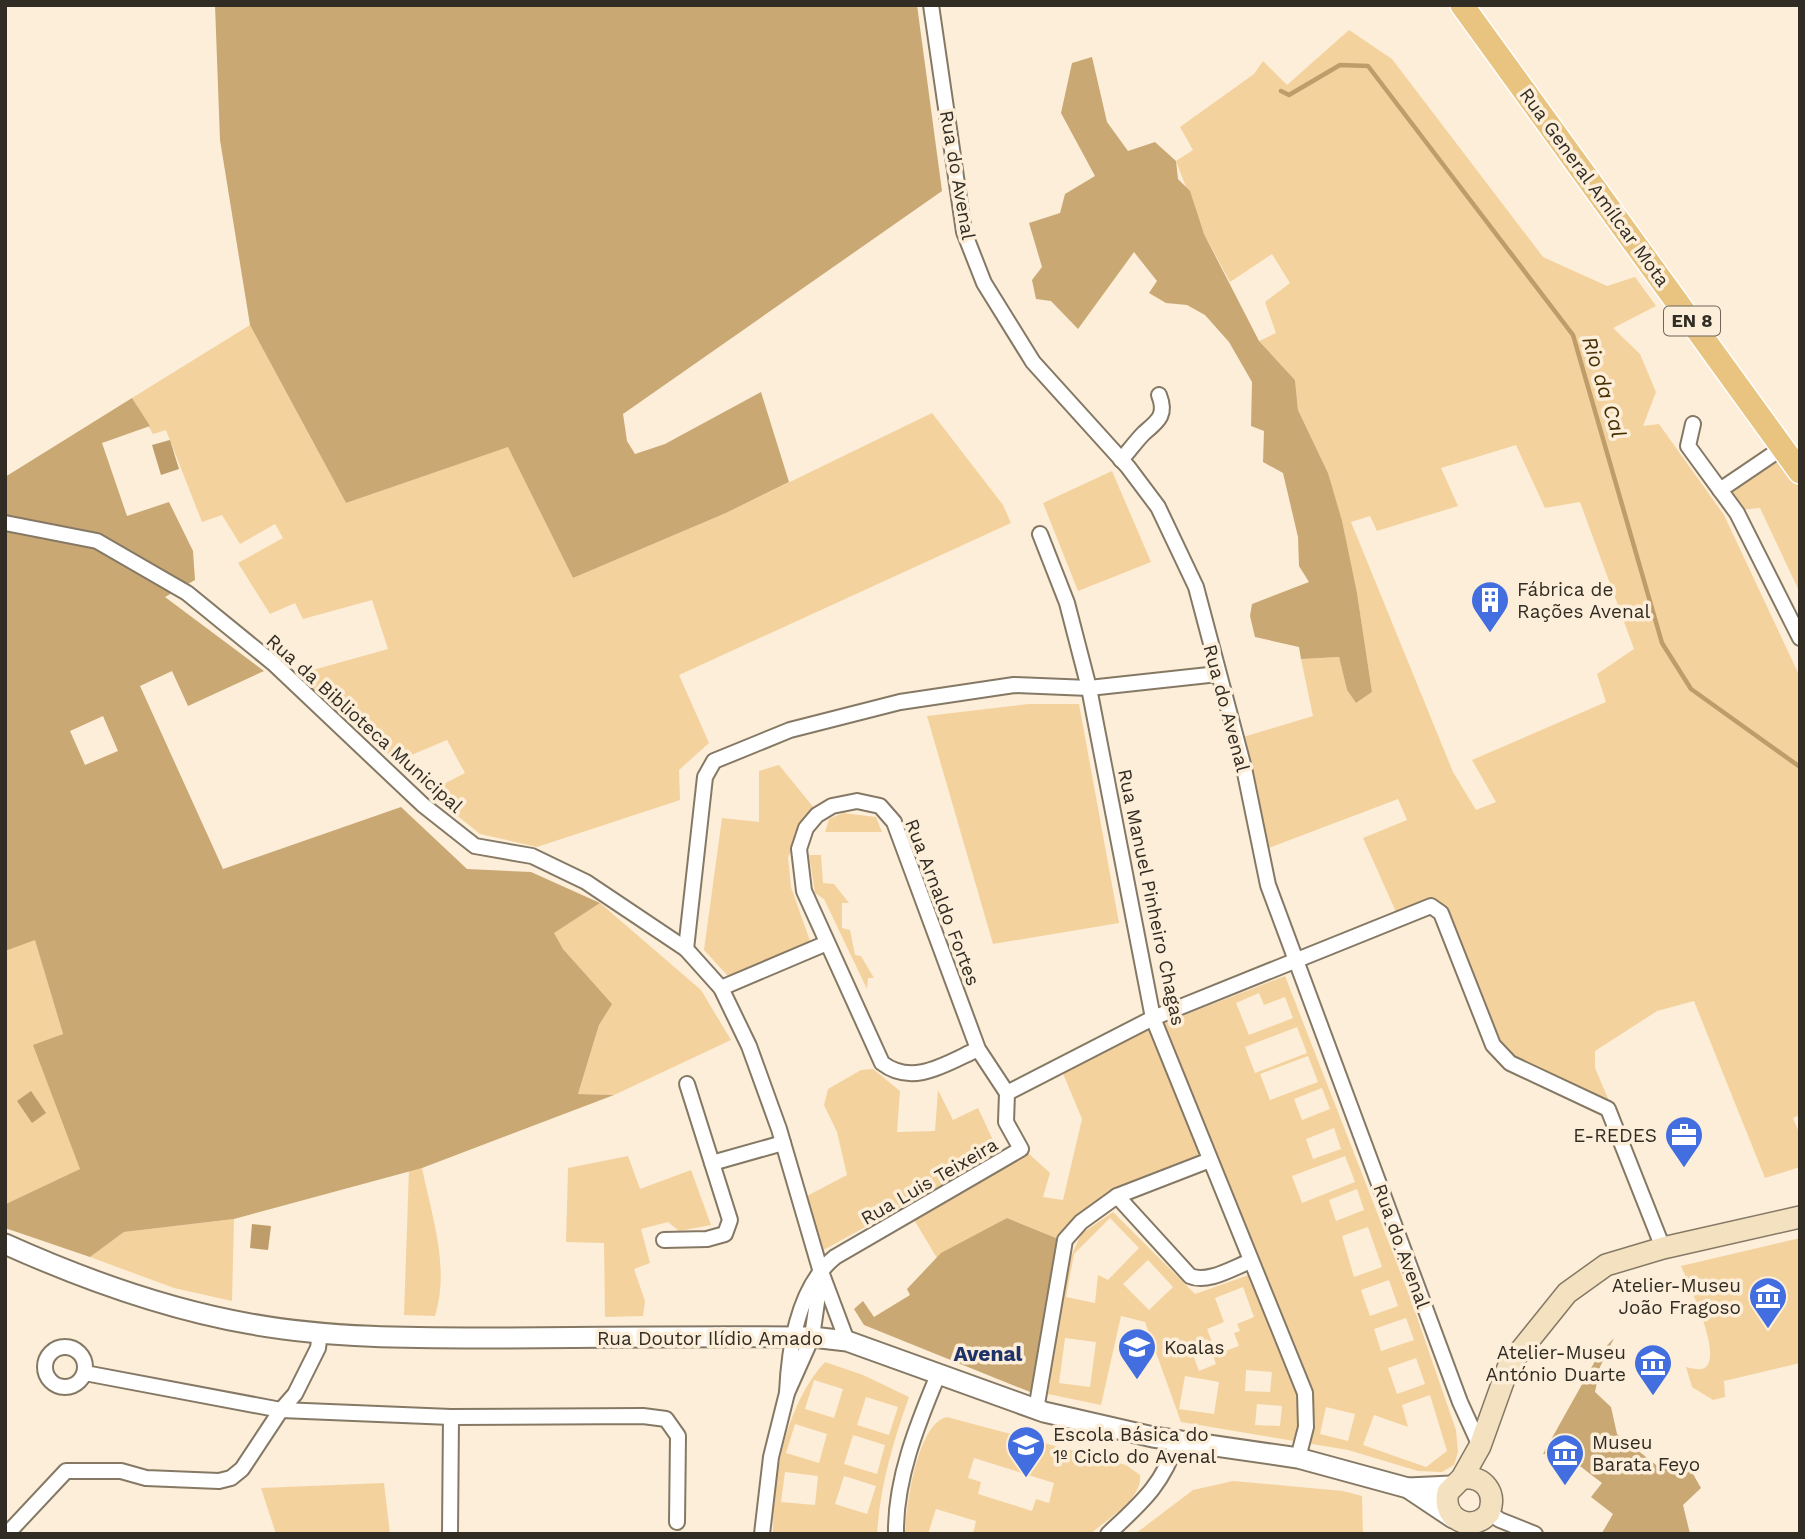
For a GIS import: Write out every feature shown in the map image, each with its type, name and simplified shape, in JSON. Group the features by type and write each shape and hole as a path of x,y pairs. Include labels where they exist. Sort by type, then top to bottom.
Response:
{"main road":[{"name":"Rua General Amílcar Mota","path":"1462,5 1800,472"},
{"path":"1474,1523 1446,1499 1479,1446 1509,1365 1567,1293 1606,1265 1663,1248 1800,1217"},
{"name":"Rua do Avenal","path":"1474,1523 1492,1497 1485,1483 1479,1446"},
{"path":"1457,1482 1470,1477 1485,1483"}],"street":[{"name":"Rua do Avenal","path":"931,5 964,232 984,283 1033,362 1121,460 1158,507 1196,587 1244,768 1268,886 1460,1402 1479,1446"},
{"path":"1121,460 1146,432 1157,425 1162,414 1159,395"},
{"path":"1693,425 1688,446 1737,513 1800,638"},
{"path":"1720,490 1782,448"},
{"name":"Rua da Biblioteca Municipal","path":"5,523 97,541 187,593 273,663 423,805 475,846 532,856 586,881 686,949 721,988 749,1046 783,1143 820,1269 847,1342"},
{"name":"Rua Manuel Pinheiro Chagas","path":"1041,534 1066,603 1089,688 1153,1018 1305,1393 1306,1427 1298,1458"},
{"path":"686,949 705,777 714,761 790,730 900,702 1014,685 1089,688 1218,674"},
{"name":"Rua Arnaldo Fortes","path":"978,1049 927,1073 893,1073 881,1063 804,891 799,849 806,828 817,815 832,806 857,801 880,806 894,822 978,1049 1007,1093"},
{"path":"1007,1093 1153,1018 1431,905 1441,913 1493,1045 1510,1063 1608,1109 1663,1248"},
{"path":"721,988 827,943"},
{"path":"664,1240 708,1239 725,1234 730,1220 687,1084"},
{"name":"Rua Luis Teixeira","path":"820,1269 835,1257 1021,1149 1006,1122 1007,1093"},
{"path":"712,1163 783,1143"},
{"path":"1036,1410 1065,1240 1081,1222 1117,1196 1210,1160"},
{"path":"1117,1196 1190,1276 1197,1279 1210,1276 1251,1261"},
{"name":"Rua Doutor Ilídio Amado","path":"5,1244 74,1275 175,1307 251,1324 320,1333 410,1338 803,1337 847,1342 1036,1410 1177,1441 1298,1458 1408,1488"},
{"path":"762,1534 771,1457 803,1337 817,1316 820,1269"},
{"path":"7,1534 66,1471 121,1471 146,1478 231,1478 242,1469 308,1373 318,1348 320,1333"},
{"path":"85,1373 281,1409 451,1417 643,1416 666,1419 678,1436 677,1522"},
{"path":"896,1534 901,1486 919,1419 938,1375"},
{"path":"450,1534 451,1417"},
{"path":"1108,1534 1154,1490 1167,1470 1177,1441"},
{"path":"1408,1488 1457,1482"},
{"path":"1408,1488 1474,1523 1500,1520 1535,1534"}],"shaded area":[{"path":"215,5 917,5 942,191 623,414 627,441 635,454 665,444 761,392 789,482 726,513 573,578 508,447 346,503 250,325 220,140"},
{"path":"1349,30 1392,59 1543,257 1607,286 1635,277 1656,306 1613,328 1640,354 1656,392 1643,426 1659,424 1724,515 1800,677 1800,1115 1793,1118 1800,1135 1800,1167 1765,1178 1694,1001 1657,1011 1595,1051 1595,1068 1610,1103 1511,1058 1498,1042 1430,900 1396,912 1363,838 1407,820 1398,799 1266,849 1243,737 1313,716 1301,659 1339,657 1347,690 1356,703 1372,692 1357,593 1328,473 1298,410 1295,380 1259,341 1276,333 1265,302 1290,283 1272,254 1230,282 1204,234 1176,161 1193,150 1180,127 1254,74 1263,61 1287,85","holes":["1516,445 1545,508 1580,502 1634,649 1597,674 1606,702 1472,760 1496,802 1476,810 1453,772 1351,522 1370,516 1377,531 1458,506 1441,468"]},
{"path":"1092,57 1107,122 1128,151 1155,142 1176,161 1178,179 1190,191 1204,234 1259,341 1295,380 1298,410 1328,473 1342,521 1357,593 1372,692 1356,703 1347,690 1339,657 1301,659 1299,647 1255,637 1250,616 1252,604 1309,582 1299,566 1298,537 1283,473 1263,462 1264,431 1251,426 1252,382 1229,342 1205,315 1187,305 1166,303 1149,293 1157,281 1134,252 1078,329 1051,301 1036,299 1032,280 1042,267 1029,223 1060,213 1065,194 1095,176 1061,113 1072,63"},
{"path":"250,325 346,503 508,446 573,578 726,513 932,413 1003,505 1011,523 679,675 709,743 679,770 680,800 537,847 480,834 428,792 465,773 447,740 397,761 295,675 388,649 372,600 303,619 295,603 270,614 238,563 283,538 275,524 240,544 222,515 202,522 166,430 153,434 132,398"},
{"path":"132,398 150,426 102,443 127,516 169,502 193,551 195,580 165,597 264,671 188,706 172,671 140,686 223,869 401,807 467,869 531,872 600,903 554,933 563,949 612,1004 599,1025 578,1094 614,1095 422,1168 234,1219 124,1232 90,1257 5,1228 6,1204 80,1169 33,1045 63,1034 35,940 5,951 5,477","holes":["103,716 118,751 85,765 70,731"]},
{"path":"170,440 179,469 161,475 152,445"},
{"path":"1780,458 1800,488 1800,593 1760,508 1740,510 1729,495"},
{"path":"1112,471 1151,562 1078,591 1043,503"},
{"path":"1029,704 1079,704 1119,923 993,944 927,716"},
{"path":"779,765 814,808 788,857 791,887 810,941 728,976 704,950 722,818 759,822 759,771"},
{"path":"843,813 876,817 882,832 825,832 829,819"},
{"path":"809,855 821,855 823,883 834,884 849,903 842,903 842,928 850,930 855,955 861,956 874,978 868,978 867,989 824,899 815,893"},
{"path":"600,903 701,990 731,1040 614,1095 578,1094 599,1025 611,1004 563,949 553,933"},
{"path":"35,939 63,1034 34,1046 81,1169 5,1205 5,951"},
{"path":"1285,976 1410,1297 1456,1430 1458,1452 1454,1465 1442,1472 1418,1471 1348,1450 1181,1422 1145,1322 1121,1316 1101,1405 1048,1394 1066,1268 1081,1234 1113,1212 1195,1294 1263,1270 1164,1023","holes":["1259,993 1264,1005 1285,997 1293,1018 1249,1035 1236,1003","1297,1027 1307,1053 1255,1073 1245,1047","1308,1056 1318,1082 1270,1100 1260,1074","1322,1088 1330,1109 1302,1120 1294,1099","1334,1128 1341,1149 1313,1159 1306,1139","1345,1156 1355,1182 1302,1203 1292,1176","1357,1189 1364,1210 1336,1221 1329,1200","1110,1218 1139,1248 1108,1280 1098,1275 1095,1303 1066,1297 1074,1254","1368,1227 1382,1267 1354,1277 1342,1236","1148,1260 1173,1287 1149,1310 1123,1284","1389,1280 1398,1306 1370,1316 1361,1290","1243,1287 1254,1317 1237,1324 1240,1331 1234,1333 1239,1346 1217,1354 1207,1329 1224,1322 1215,1298","1406,1318 1414,1340 1381,1351 1374,1329","1065,1338 1096,1342 1090,1387 1059,1383","1207,1339 1216,1364 1199,1371 1190,1346","1416,1358 1425,1384 1397,1394 1388,1368","1246,1370 1272,1372 1270,1392 1245,1391","1185,1376 1219,1382 1214,1414 1179,1409","1430,1395 1447,1451 1426,1467 1363,1445 1374,1415 1408,1427 1402,1405","1257,1404 1282,1406 1280,1426 1255,1425","1326,1407 1355,1414 1348,1441 1320,1434"]},
{"path":"1152,1023 1207,1158 1142,1182 1061,1240 1007,1218 937,1258 913,1218 1027,1152 1050,1173 1043,1197 1063,1200 1082,1119 1062,1071"},
{"path":"873,1069 900,1091 897,1132 935,1131 938,1090 953,1120 978,1108 999,1153 820,1252 805,1197 847,1175 837,1132 824,1105 828,1089 861,1070"},
{"path":"31,1091 46,1113 32,1123 17,1101"},
{"path":"628,1156 640,1189 691,1170 711,1225 679,1231 668,1222 641,1229 650,1263 634,1269 645,1301 643,1316 605,1317 604,1243 566,1242 568,1168"},
{"path":"422,1168 440,1261 441,1279 435,1316 404,1315 409,1169"},
{"path":"1007,1218 1061,1240 1035,1394 864,1325 854,1309 863,1301 874,1317 910,1295 907,1289 941,1253"},
{"path":"234,1219 232,1301 174,1288 90,1257 124,1232"},
{"path":"252,1224 271,1226 268,1250 250,1248"},
{"path":"1800,1238 1800,1363 1724,1381 1725,1397 1713,1400 1692,1387 1686,1367 1702,1369 1709,1363 1710,1352 1703,1320 1681,1266"},
{"path":"1614,1338 1600,1367 1595,1392 1611,1407 1617,1434 1660,1468 1685,1460 1701,1488 1683,1505 1690,1534 1602,1533 1613,1514 1591,1497 1602,1483 1563,1453 1543,1454 1599,1354"},
{"path":"825,1362 863,1375 909,1397 888,1464 877,1534 773,1534 775,1489 784,1443 800,1399","holes":["814,1380 843,1389 834,1418 805,1409","866,1397 898,1407 889,1435 857,1425","795,1424 827,1434 819,1463 786,1453","853,1435 885,1445 877,1474 844,1464","785,1472 818,1476 815,1505 781,1502","844,1476 876,1486 867,1514 835,1504"]},
{"name":"Escola Básica do 1º Ciclo do Avenal","path":"947,1417 1126,1465 1140,1475 1139,1484 1130,1501 1090,1534 973,1534 976,1521 936,1509 928,1534 905,1534 915,1468 928,1434 937,1423","holes":["974,1458 1054,1483 1049,1503 1036,1499 1032,1511 978,1494 981,1482 968,1478"]},
{"path":"1233,1481 1343,1491 1362,1496 1363,1534 1135,1534 1193,1490"},
{"path":"384,1483 390,1534 276,1534 261,1488"}],"waterway":[{"name":"Rio da Cal","path":"1281,91 1289,95 1340,65 1368,66 1573,335 1662,643 1691,689 1800,767"}],"place":[{"name":"Fábrica de Rações Avenal","path":"1490,634"},
{"name":"E-REDES","path":"1684,1169"},
{"name":"Atelier-Museu João Fragoso","path":"1768,1330"},
{"name":"Koalas","path":"1137,1381"},
{"name":"Atelier-Museu António Duarte","path":"1653,1397"},
{"name":"Escola Básica do 1º Ciclo do Avenal","path":"1026,1479"},
{"name":"Museu Barata Feyo","path":"1565,1487"}],"district":[{"name":"Avenal","path":"988,1354"}]}
